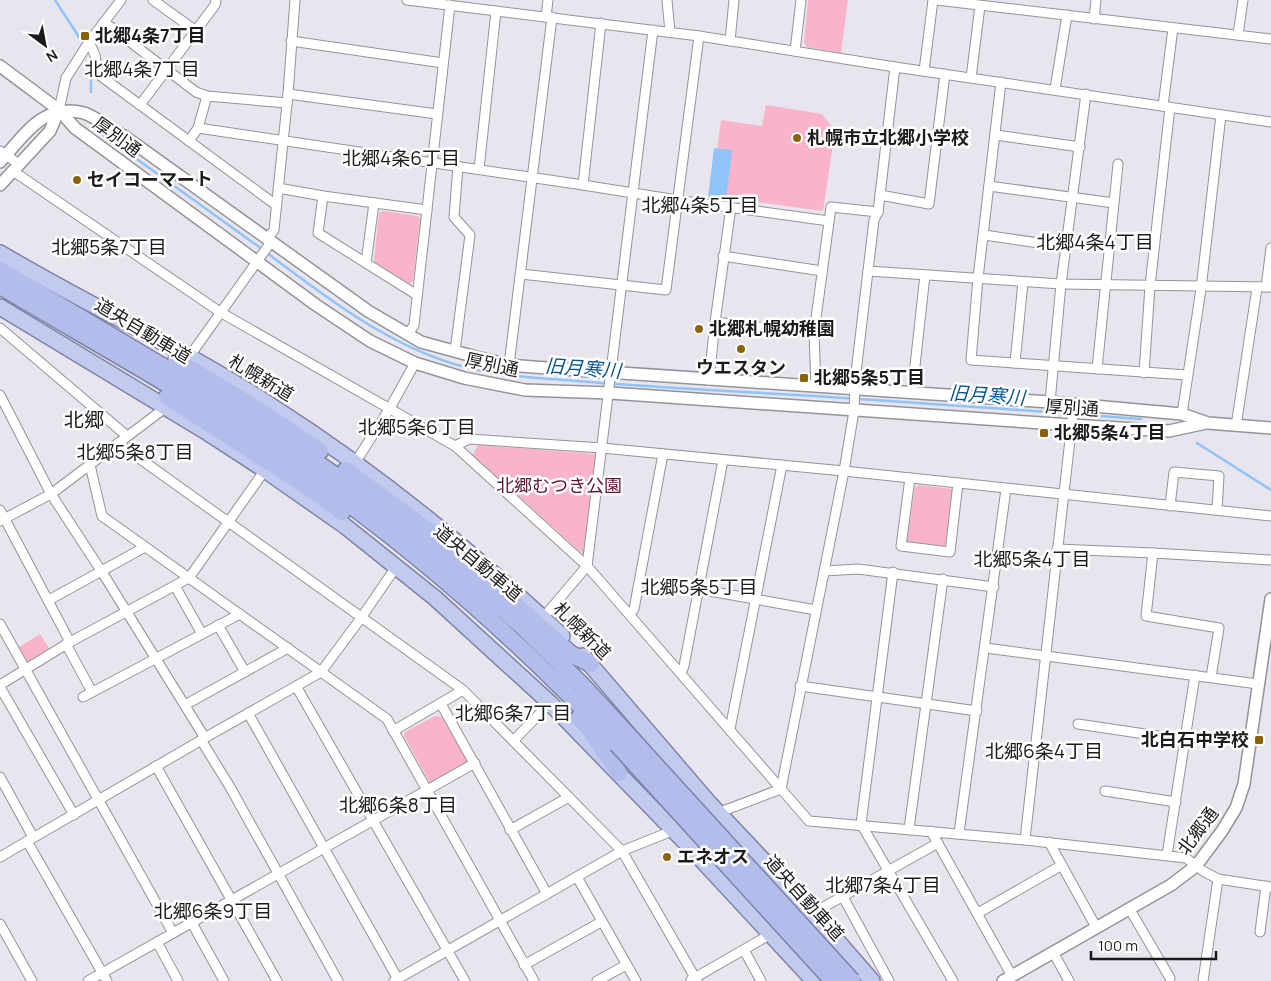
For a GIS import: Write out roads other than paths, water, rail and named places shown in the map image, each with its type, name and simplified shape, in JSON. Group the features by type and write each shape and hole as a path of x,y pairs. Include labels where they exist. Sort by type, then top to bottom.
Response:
{"highway":[{"name":"札幌新道","path":"0,253 35,274 189,357 277,409 355,463 458,542 591,664 709,803 813,913 872,981"},
{"name":"道央自動車道","path":"0,270 226,404 301,452 432,549 508,614 582,685 852,981"},
{"name":"道央自動車道","path":"0,286 220,416 329,489 421,558 512,639 570,694 833,981"},
{"path":"0,307 265,470 345,526 435,598 550,703 619,773 814,981"},
{"path":"83,318 132,338 210,380 294,433 449,546 571,654 591,664"},
{"path":"83,335 126,371 305,485 410,561 519,660 586,726 619,773"}],"street":[{"path":"0,185 50,132 59,110 66,78 121,0"},
{"path":"153,0 196,31"},
{"path":"140,105 215,5 216,0"},
{"path":"189,357 259,259 274,230 287,98 294,0"},
{"path":"407,0 445,3 699,36 895,67 1271,122"},
{"path":"509,365 532,178 549,17 548,0"},
{"path":"667,0 670,32"},
{"path":"730,41 734,0"},
{"path":"795,51 801,0"},
{"path":"924,71 935,0 1271,39"},
{"path":"1094,19 1096,0"},
{"path":"1238,35 1243,0"},
{"path":"408,334 414,324 427,210 443,62 445,3"},
{"path":"971,78 980,6"},
{"path":"479,169 496,11"},
{"path":"1055,89 1067,15"},
{"path":"104,22 196,92 207,96 287,98 437,114"},
{"path":"583,184 601,23"},
{"path":"1144,373 1173,28"},
{"path":"543,618 588,566 653,30"},
{"path":"521,274 666,290 699,36"},
{"path":"291,41 443,62"},
{"path":"90,42 96,55 98,74 276,205"},
{"path":"0,66 59,110"},
{"path":"781,789 844,471 854,408 874,220 878,212 895,67"},
{"path":"880,195 929,204 945,74"},
{"path":"1001,82 978,278 971,360 1187,375"},
{"path":"1050,402 1066,246 1086,94"},
{"path":"189,141 198,128 207,96"},
{"path":"59,110 39,119 2,156 16,168 220,312 454,446 588,566 809,820 931,830 1186,858 1203,871 1218,879 1268,887 1260,932"},
{"name":"厚別通","path":"59,110 84,113 124,136 268,243 368,311 421,342 455,351 509,365 611,375 816,386 855,392 912,393 1050,402 1074,406 1182,414 1208,423 1271,428"},
{"name":"厚別通","path":"59,110 75,128 259,259 316,305 370,341 415,363 464,378 525,390 610,391 1072,422 1169,431 1208,423"},
{"path":"1182,414 1201,286 1221,115"},
{"path":"198,128 829,221"},
{"path":"996,136 1080,146"},
{"path":"1097,369 1118,164"},
{"path":"455,351 470,234 454,217 458,166"},
{"path":"989,186 1114,203"},
{"path":"278,188 427,210"},
{"path":"323,196 318,233 417,295"},
{"path":"366,263 374,203"},
{"path":"709,380 723,256 731,207"},
{"path":"816,386 814,333 831,207 878,212"},
{"path":"984,235 1066,246"},
{"path":"1236,426 1265,288 1271,248"},
{"path":"723,256 822,271"},
{"path":"868,271 1106,286 1265,288"},
{"path":"912,393 925,275"},
{"path":"1015,363 1023,282"},
{"path":"715,322 814,333"},
{"path":"0,328 127,436"},
{"path":"355,463 390,408 415,363"},
{"path":"0,395 51,494 205,738"},
{"path":"1025,840 1074,406"},
{"path":"92,692 49,600 2,516 51,494 165,408"},
{"path":"454,446 469,439 602,448 844,471 1271,516"},
{"path":"118,443 463,690 622,851 694,980 771,934"},
{"path":"630,614 634,609 663,454"},
{"path":"681,673 684,666 723,460"},
{"path":"90,465 102,516 387,719 534,981"},
{"path":"730,728 782,465"},
{"path":"74,814 0,686 68,643 189,578 265,470"},
{"path":"1170,506 1174,472 1219,476 1217,510"},
{"path":"910,478 901,546 950,552 958,483"},
{"path":"960,833 1006,489"},
{"path":"49,600 145,547"},
{"path":"1057,549 1271,560"},
{"path":"1153,553 1146,616 1219,628 1212,677"},
{"path":"0,856 321,672 396,568"},
{"path":"824,571 858,568 994,587"},
{"path":"893,572 861,824 953,981"},
{"path":"909,829 943,579"},
{"path":"175,586 202,634"},
{"path":"698,589 816,610"},
{"name":"北郷通","path":"1007,978 1170,885 1196,866 1227,824 1236,808 1244,784 1271,599"},
{"path":"83,697 240,614"},
{"path":"0,624 173,933"},
{"path":"218,625 244,672"},
{"path":"185,705 288,648"},
{"path":"986,648 1258,684"},
{"path":"1168,855 1195,675"},
{"path":"296,686 465,981"},
{"path":"800,686 977,711"},
{"path":"393,731 463,690"},
{"path":"514,740 550,703"},
{"path":"441,704 547,894"},
{"path":"248,713 397,980 622,851 781,789"},
{"path":"1078,724 1185,740"},
{"path":"205,738 202,740 338,981"},
{"path":"88,981 105,977 156,942 474,764"},
{"path":"156,766 277,981"},
{"path":"0,777 30,839 105,977"},
{"path":"1105,791 1176,802"},
{"path":"510,830 569,796"},
{"path":"931,830 978,912 1007,978"},
{"path":"1050,842 1096,927"},
{"path":"813,913 938,843"},
{"path":"978,912 1062,864"},
{"path":"577,877 636,981"},
{"path":"1203,981 1218,879"},
{"path":"843,897 889,981"},
{"path":"1129,908 1170,978"},
{"path":"192,922 224,981"},
{"path":"524,965 602,922"},
{"path":"0,924 32,981"},
{"path":"156,942 178,981"},
{"path":"744,950 761,981"},
{"path":"1053,952 1069,981"},
{"path":"597,981 626,965"}],"water":[{"path":"714,148 732,150 726,200 708,198"}],"waterway":[{"name":"旧月寒川","path":"55,0 81,40"},
{"name":"旧月寒川","path":"91,64 91,92"},
{"name":"旧月寒川","path":"95,129 262,249"},
{"name":"旧月寒川","path":"267,253 356,317 404,344 454,364 499,374 614,384 882,400 1141,419"},
{"name":"旧月寒川","path":"1197,443 1271,490"}],"place":[{"name":"北郷4条7丁目","path":"85,36"},
{"name":"札幌市立北郷小学校","path":"797,138"},
{"name":"セイコーマート","path":"77,180"},
{"name":"北郷札幌幼稚園","path":"699,329"},
{"name":"ウエスタン","path":"741,349"},
{"name":"北郷5条5丁目","path":"804,378"},
{"name":"北郷5条4丁目","path":"1044,433"},
{"name":"北白石中学校","path":"1259,740"},
{"name":"エネオス","path":"667,857"}],"district":[{"name":"北郷4条7丁目","path":"142,69"},
{"name":"北郷4条6丁目","path":"401,158"},
{"name":"北郷4条5丁目","path":"700,205"},
{"name":"北郷4条4丁目","path":"1095,242"},
{"name":"北郷5条7丁目","path":"109,247"},
{"name":"北郷","path":"84,420"},
{"name":"北郷5条6丁目","path":"417,427"},
{"name":"北郷5条8丁目","path":"135,452"},
{"name":"北郷5条4丁目","path":"1032,559"},
{"name":"北郷5条5丁目","path":"699,587"},
{"name":"北郷6条7丁目","path":"513,713"},
{"name":"北郷6条4丁目","path":"1044,751"},
{"name":"北郷6条8丁目","path":"398,805"},
{"name":"北郷7条4丁目","path":"883,885"},
{"name":"北郷6条9丁目","path":"213,911"}],"park label":[{"name":"北郷むつき公園","path":"559,486"}]}
